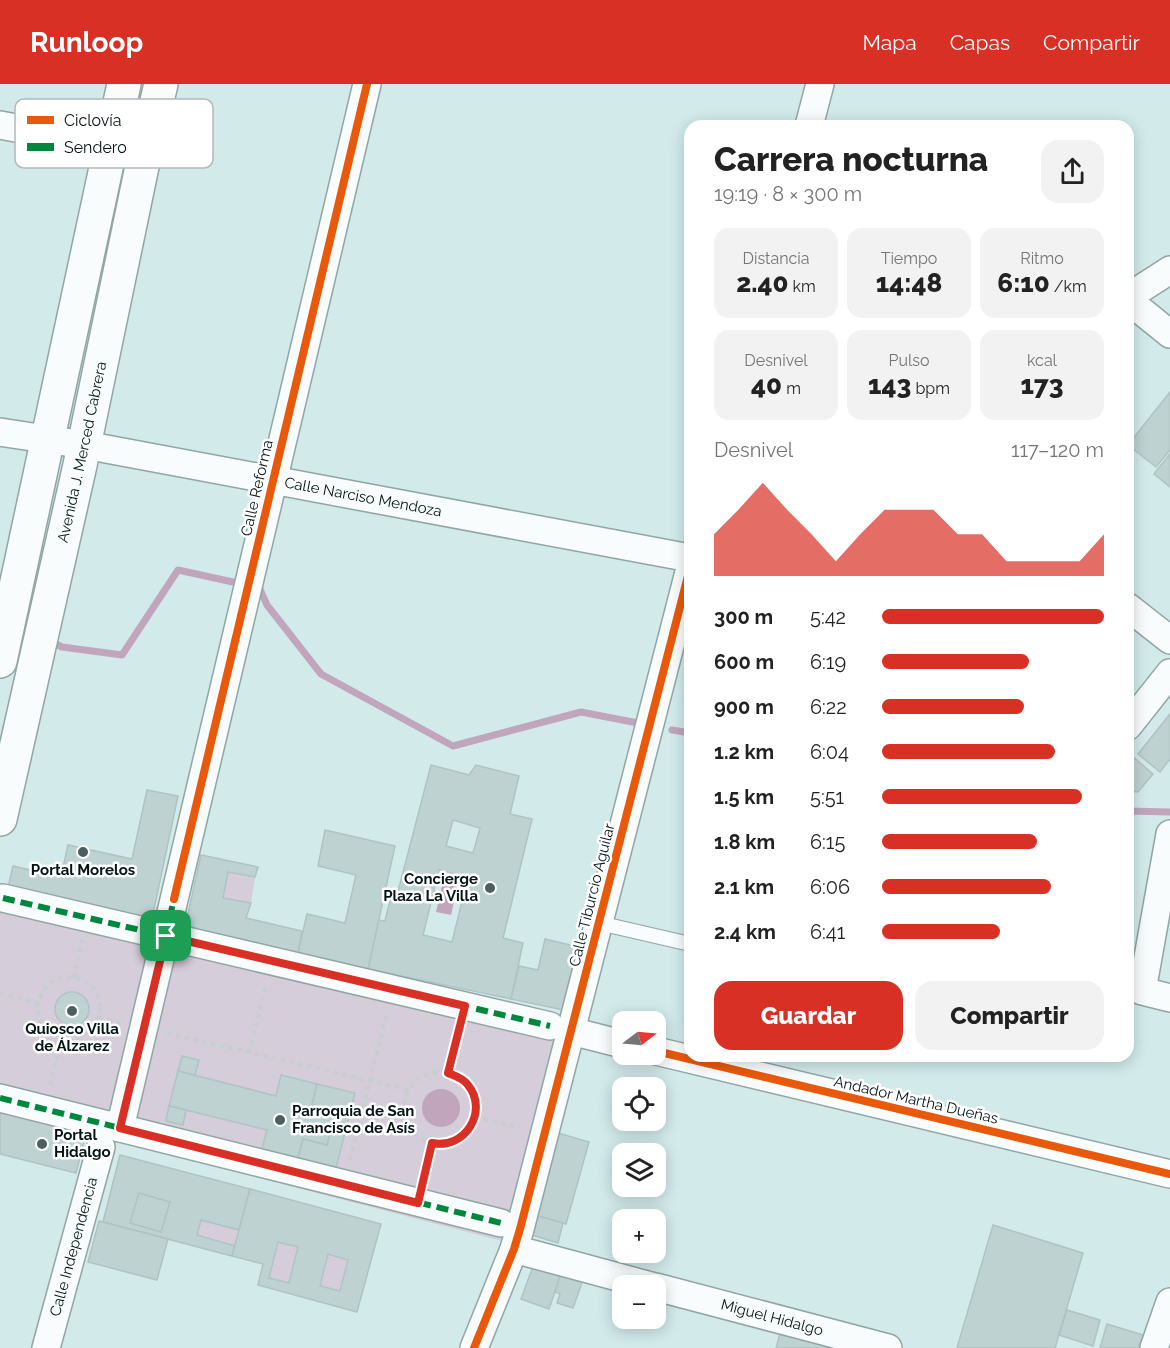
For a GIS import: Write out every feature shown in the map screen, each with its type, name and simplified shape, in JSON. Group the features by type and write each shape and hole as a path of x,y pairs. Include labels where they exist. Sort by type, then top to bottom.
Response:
{"main road":[{"path":"121,99 124,84"},
{"name":"Avenida J. Merced Cabrera","path":"157,99 161,84"},
{"path":"42,635 6,634 107,168"},
{"name":"Avenida J. Merced Cabrera","path":"0,819 85,445 142,168"}],"street":[{"name":"Calle Reforma","path":"111,1137 144,1028 367,84"},
{"path":"811,120 820,84"},
{"path":"0,125 15,128"},
{"path":"1134,295 1170,270"},
{"path":"1134,304 1170,334"},
{"name":"Calle Narciso Mendoza","path":"0,432 85,445 684,557"},
{"name":"Calle Tiburcio Aguilar","path":"474,1348 512,1234 560,1029 599,923 684,591"},
{"path":"1134,612 1170,640"},
{"path":"1134,718 1170,673"},
{"path":"1170,834 1142,991 1170,998"},
{"path":"3,898 612,1042"},
{"name":"Andador Martha Dueñas","path":"666,1054 684,1059"},
{"name":"Andador Martha Dueñas","path":"698,1062 1170,1174"},
{"path":"0,1098 45,1109 111,1137 344,1184 418,1203 512,1234 622,1275"},
{"name":"Calle Independencia","path":"46,1348 111,1137"},
{"name":"Miguel Hidalgo","path":"666,1290 888,1348"},
{"path":"1154,1348 1170,1302"}],"lane":[{"path":"599,923 684,943"}],"path":[{"path":"74,978 87,918"},
{"path":"249,1053 272,961"},
{"path":"74,978 84,981 98,997 99,1018 88,1033 79,1038 60,1038 52,1034 41,1021 39,1003 42,994 55,981 74,978"},
{"path":"344,1184 393,989"},
{"path":"0,994 39,1003"},
{"path":"448,1073 465,1006"},
{"path":"99,1018 409,1090"},
{"path":"45,1109 60,1038"},
{"path":"437,1072 448,1073 467,1084 476,1104 475,1117 470,1128 462,1137 451,1143 427,1142 409,1125 405,1114 405,1102 409,1090 416,1081 437,1072"},
{"path":"475,1117 525,1128"},
{"path":"418,1203 432,1143"}],"shaded area":[{"path":"228,872 255,877 251,903 223,898"},
{"path":"443,881 458,884 451,915 436,912"},
{"path":"0,891 567,1016 502,1241 0,1111"},
{"path":"441,1089 455,1094 460,1108 455,1122 441,1127 427,1122 422,1108 427,1094"},
{"path":"201,1220 239,1230 235,1246 197,1235"},
{"path":"278,1242 298,1247 289,1283 269,1278"},
{"path":"328,1254 348,1260 340,1291 320,1286"}],"building":[{"path":"1170,392 1170,450 1156,467 1134,450 1134,437"},
{"path":"1170,454 1170,487 1154,474"},
{"path":"1170,714 1170,759 1160,772 1138,754"},
{"path":"1134,758 1153,774 1138,792 1134,792"},
{"name":"Concierge Plaza La Villa","path":"431,765 469,775 476,765 519,776 510,814 532,819 503,938 523,943 511,999 368,969 378,920 385,921 390,901 396,899","holes":["453,820 480,828 473,853 446,846","439,870 468,877 452,942 423,935"]},
{"name":"Portal Morelos","path":"147,790 178,796 151,923 7,892 13,866 61,877 68,845 132,859"},
{"path":"325,830 395,846 368,969 298,953 307,914 345,923 356,875 318,866"},
{"path":"201,855 258,867 255,877 228,872 223,898 251,903 246,918 302,931 298,953 185,927"},
{"path":"545,939 583,948 569,1011 511,999 519,966 538,970"},
{"name":"Quiosco Villa de Álzarez","path":"72,992 84,997 89,1009 84,1021 72,1026 60,1021 55,1009 60,997"},
{"path":"182,1056 199,1060 195,1075 178,1071"},
{"name":"Parroquia de San Francisco de Asís","path":"178,1071 276,1096 281,1075 317,1084 312,1105 336,1111 327,1145 303,1139 298,1158 262,1149 267,1130 169,1106"},
{"path":"317,1084 355,1093 336,1168 298,1158 303,1139 327,1145 336,1111 312,1105"},
{"path":"169,1106 186,1110 183,1125 166,1121"},
{"name":"Portal Hidalgo","path":"0,1112 86,1134 76,1173 0,1154"},
{"path":"558,1133 589,1142 566,1224 534,1215"},
{"path":"120,1155 250,1189 239,1230 201,1220 197,1235 235,1246 232,1256 103,1222","holes":["140,1196 167,1203 159,1230 132,1222"]},
{"path":"250,1189 381,1224 357,1312 258,1285 263,1264 232,1256","holes":["278,1242 298,1247 289,1283 269,1278","328,1254 348,1260 340,1291 320,1286"]},
{"path":"139,1193 170,1202 161,1232 130,1223"},
{"path":"538,1216 563,1223 558,1243 532,1235"},
{"path":"99,1221 168,1239 157,1280 88,1262"},
{"path":"993,1225 1083,1253 1055,1348 957,1348"},
{"path":"535,1261 562,1271 549,1309 521,1299"},
{"path":"562,1270 584,1277 573,1308 557,1303 560,1294 555,1292"},
{"path":"1067,1310 1100,1320 1093,1346 1059,1335"},
{"path":"1107,1324 1143,1335 1138,1348 1100,1348"},
{"path":"782,1327 855,1348 776,1348"}],"waterway":[{"path":"48,640 62,647 122,655 178,570 242,584"},
{"path":"256,587 259,587 267,605 321,674 453,746 581,712 643,724"},
{"path":"672,730 684,732"},
{"path":"1134,811 1170,812"}],"marked path":[{"path":"3,898 550,1026"},
{"path":"120,1128 174,899"},
{"path":"0,1098 501,1223"}],"cycle path":[{"path":"174,899 367,84"},
{"path":"474,1348 520,1229 684,591"},
{"path":"666,1053 684,1058"},
{"path":"702,1062 1170,1174"}],"place":[{"name":"Portal Morelos","path":"83,852"},
{"name":"Concierge Plaza La Villa","path":"490,888"},
{"name":"Quiosco Villa de Álzarez","path":"72,1011"},
{"name":"Parroquia de San Francisco de Asís","path":"280,1120"},
{"name":"Portal Hidalgo","path":"42,1144"}],"route":[{"path":"166,936 465,1006 448,1073 467,1084 476,1104 475,1117 470,1128 462,1137 451,1143 432,1143 418,1203 120,1128 166,936"}]}
